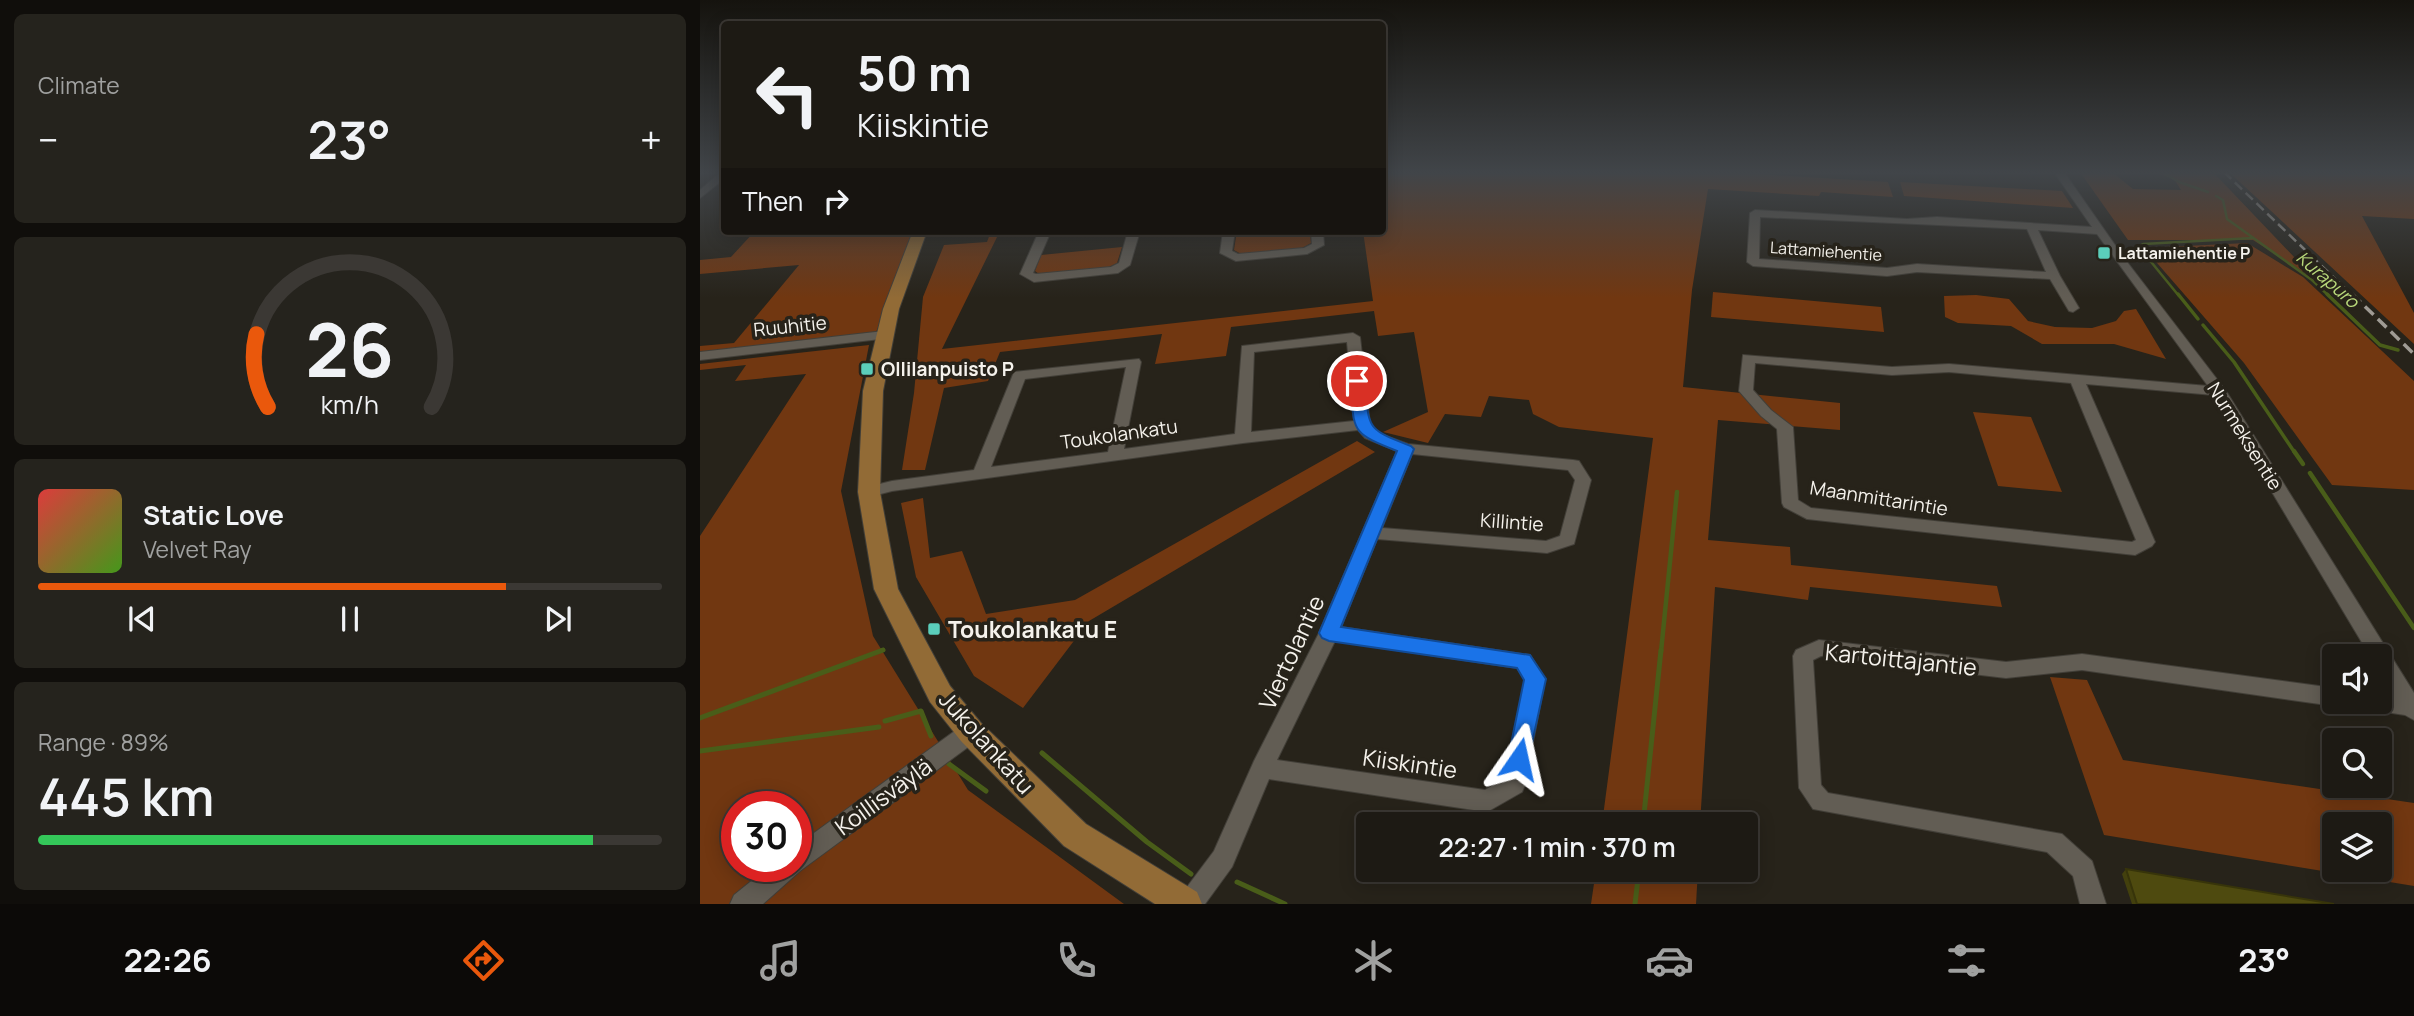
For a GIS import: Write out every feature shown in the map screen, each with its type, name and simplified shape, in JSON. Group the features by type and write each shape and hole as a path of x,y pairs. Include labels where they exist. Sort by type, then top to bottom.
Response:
{"main road":[{"name":"Jukolankatu","path":"918,235 903,273 884,335 873,391 869,492 886,589 940,694 971,732 1075,835 1185,904"}],"street":[{"name":"Lattamiehentie","path":"1755,214 1753,262 1887,272 1917,268 2054,276"},
{"name":"Lattamiehentie","path":"1775,214 1907,222 1937,220 2099,231"},
{"name":"Nurmeksentie","path":"2088,214 2219,391 2413,709"},
{"path":"2031,227 2054,276 2073,308"},
{"path":"1043,235 1026,274 1034,278 1114,270 1124,265 1133,235"},
{"path":"1228,235 1226,253 1236,258 1307,251 1318,245 1317,235"},
{"name":"Ruuhitie","path":"700,356 884,335"},
{"path":"1243,438 1247,349 1353,337 1366,430 1406,449"},
{"name":"Maanmittarintie","path":"2076,378 2146,542 2135,550 1807,513 1790,503 1785,428 1746,391 1748,358 1892,371 1949,368 2076,378 2219,391"},
{"path":"980,474 1019,375 1133,362 1115,456"},
{"name":"Toukolankatu","path":"869,492 1243,438 1366,430"},
{"name":"Viertolantie","path":"1191,904 1223,859 1262,768 1329,633 1406,449"},
{"name":"Killintie","path":"1372,533 1547,547 1568,540 1583,480 1573,465 1406,449"},
{"name":"Kiiskintie","path":"1262,768 1487,800 1514,785 1535,679 1523,661 1329,633"},
{"name":"Kartoittajantie","path":"2093,904 2083,869 2053,842 1821,802 1810,788 1803,656 1819,648 2006,670 2082,662 2322,695"},
{"path":"2392,706 2413,709"},
{"name":"Koillisväylä","path":"812,849 971,732"},
{"path":"743,904 770,882"}],"shaded area":[{"path":"1386,214 1704,214 1692,290 1683,387 1840,403 1840,430 1718,420 1708,540 1790,547 1791,565 1997,586 2002,607 1810,587 1808,600 1715,587 1701,812 1604,812 1653,438 1559,427 1533,414 1529,400 1489,396 1481,417 1445,414 1428,443 1383,432 1428,412 1414,332 1378,336 1374,311 1231,327 1226,356 1155,364 1162,334 1000,352 988,381 944,388 925,470 902,470 914,393 923,297 944,245 987,242 990,235 998,235 942,349 1373,301 1364,235 1386,235"},
{"path":"2110,214 2253,214 2316,280 2253,240 2128,240"},
{"path":"2274,214 2414,214 2414,219 2362,216 2414,313 2414,344"},
{"path":"751,235 914,235 875,335 700,354 700,346 734,343 799,265 700,274 700,260 731,257"},
{"path":"1310,235 1311,243 1302,248 1241,254 1234,250 1236,237"},
{"path":"2247,243 2303,277 2414,381 2414,490 2332,485 2244,363 2144,248"},
{"path":"1122,247 1117,263 1109,267 1039,274 1035,271 1041,255"},
{"path":"1713,292 1881,307 1884,332 1711,317"},
{"path":"1976,295 2009,299 2028,321 2055,327 2092,328 2116,321 2124,311 2136,309 2166,359 2114,344 2042,344 2011,326 1958,323 1945,317 1944,296"},
{"path":"869,345 841,491 873,636 968,790 1124,904 700,904 700,536 806,374 735,381 746,365 700,370 700,364"},
{"path":"1973,412 2031,417 2062,492 1998,486"},
{"path":"1357,441 1375,452 1089,621 1023,708 974,676 916,577 901,503 923,498 930,558 962,551 986,614 1075,600"},
{"path":"2050,677 2087,680 2123,760 2322,789 2322,798 2380,798 2414,803 2414,886 2390,882 2392,882 2392,812 2322,812 2322,871 2104,835"},
{"path":"1594,882 1697,882 1696,904 1591,904"}],"building":[{"path":"2126,869 2334,904 2137,904"}],"waterway":[{"name":"Kurapuro","path":"2226,214 2227,219 2312,280 2329,296"},
{"path":"2138,247 2143,244 2253,238"},
{"path":"2143,252 2179,296"},
{"path":"2178,294 2198,319"},
{"name":"Kurapuro","path":"2327,294 2380,345 2398,350"},
{"path":"2203,325 2234,362 2295,453"},
{"path":"2294,451 2303,464"},
{"path":"2310,473 2414,628"},
{"path":"1661,652 1677,492"},
{"path":"700,718 883,650 878,652"},
{"path":"1644,812 1661,650"},
{"path":"885,721 921,711 931,736"},
{"path":"700,751 879,727"},
{"path":"1042,753 1147,842 1191,874"},
{"path":"949,764 986,791"},
{"path":"1237,882 1285,904"},
{"path":"1635,904 1638,882"}],"railway":[{"path":"2268,214 2353,296"},
{"path":"2352,294 2414,354"}],"place":[{"name":"Lattamiehentie P","path":"2104,253"},
{"name":"Ollilanpuisto P","path":"867,369"},
{"name":"Toukolankatu E","path":"934,629"}],"route":[{"path":"1357,381 1362,425 1370,435 1406,449 1329,633 1523,661 1535,679 1519,759"}]}
